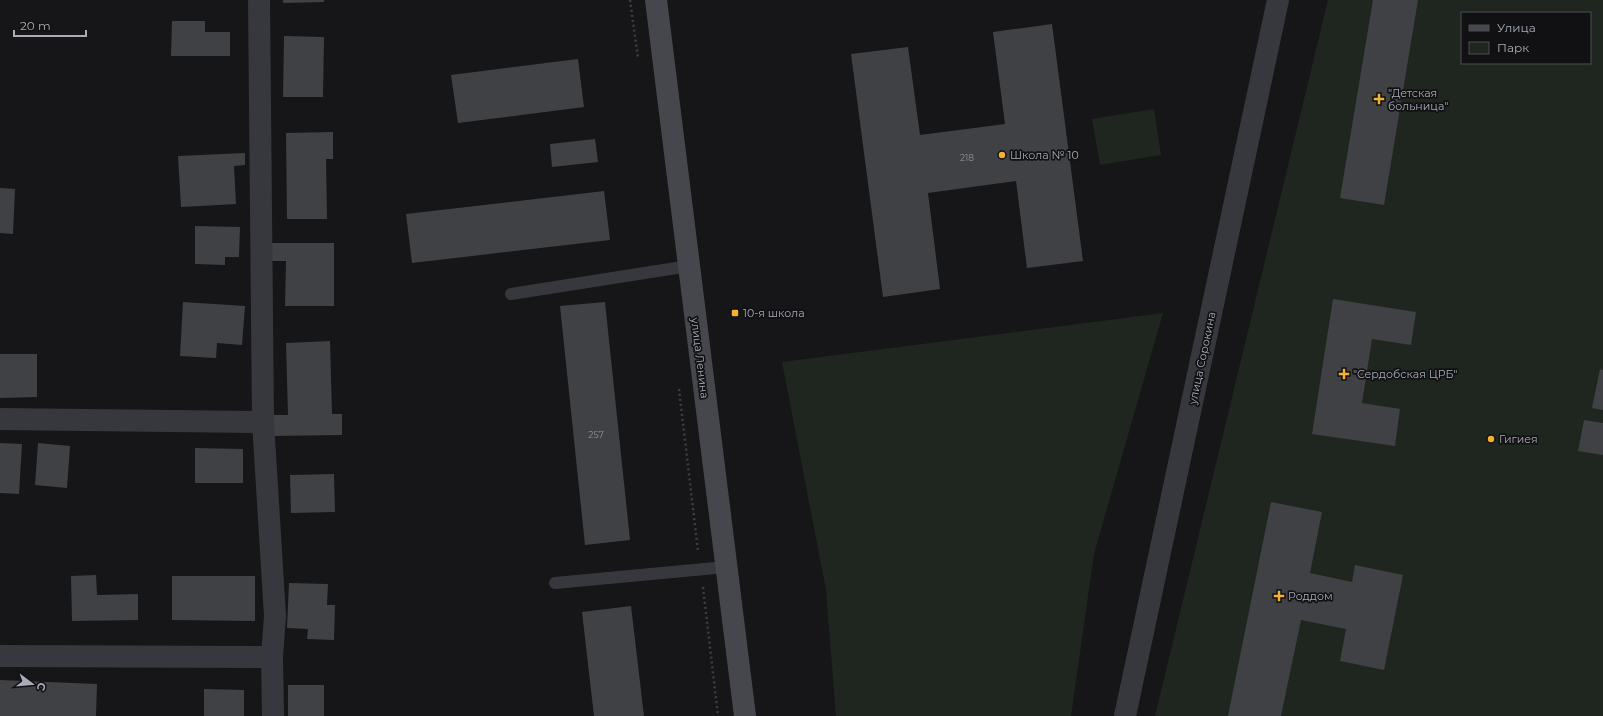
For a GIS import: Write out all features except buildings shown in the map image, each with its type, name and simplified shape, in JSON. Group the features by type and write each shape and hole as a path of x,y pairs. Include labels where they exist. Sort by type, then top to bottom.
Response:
{"main road":[{"name":"улица Ленина","path":"656,0 745,716"}],"street":[{"path":"259,0 263,422 275,616 272,656 273,716"},
{"name":"улица Сорокина","path":"1125,716 1278,0"},
{"path":"0,419 263,422"},
{"path":"0,656 272,656"}],"lane":[{"path":"511,294 689,266"},
{"path":"555,583 726,567"}],"path":[{"path":"630,0 638,62"},
{"path":"679,388 718,716"}],"green space":[{"path":"1328,0 1603,0 1603,716 1155,716"},
{"path":"1154,109 1161,155 1100,165 1092,119"},
{"path":"1163,313 1094,554 1071,716 836,716 826,590 782,362"}],"place":[{"name":"\"Детская больница\"","path":"1379,99"},
{"name":"Школа № 10","path":"1002,155"},
{"name":"10-я школа","path":"735,313"},
{"name":"\"Сердобская ЦРБ\"","path":"1344,374"},
{"name":"Гигиея","path":"1491,439"},
{"name":"Роддом","path":"1279,596"}]}
